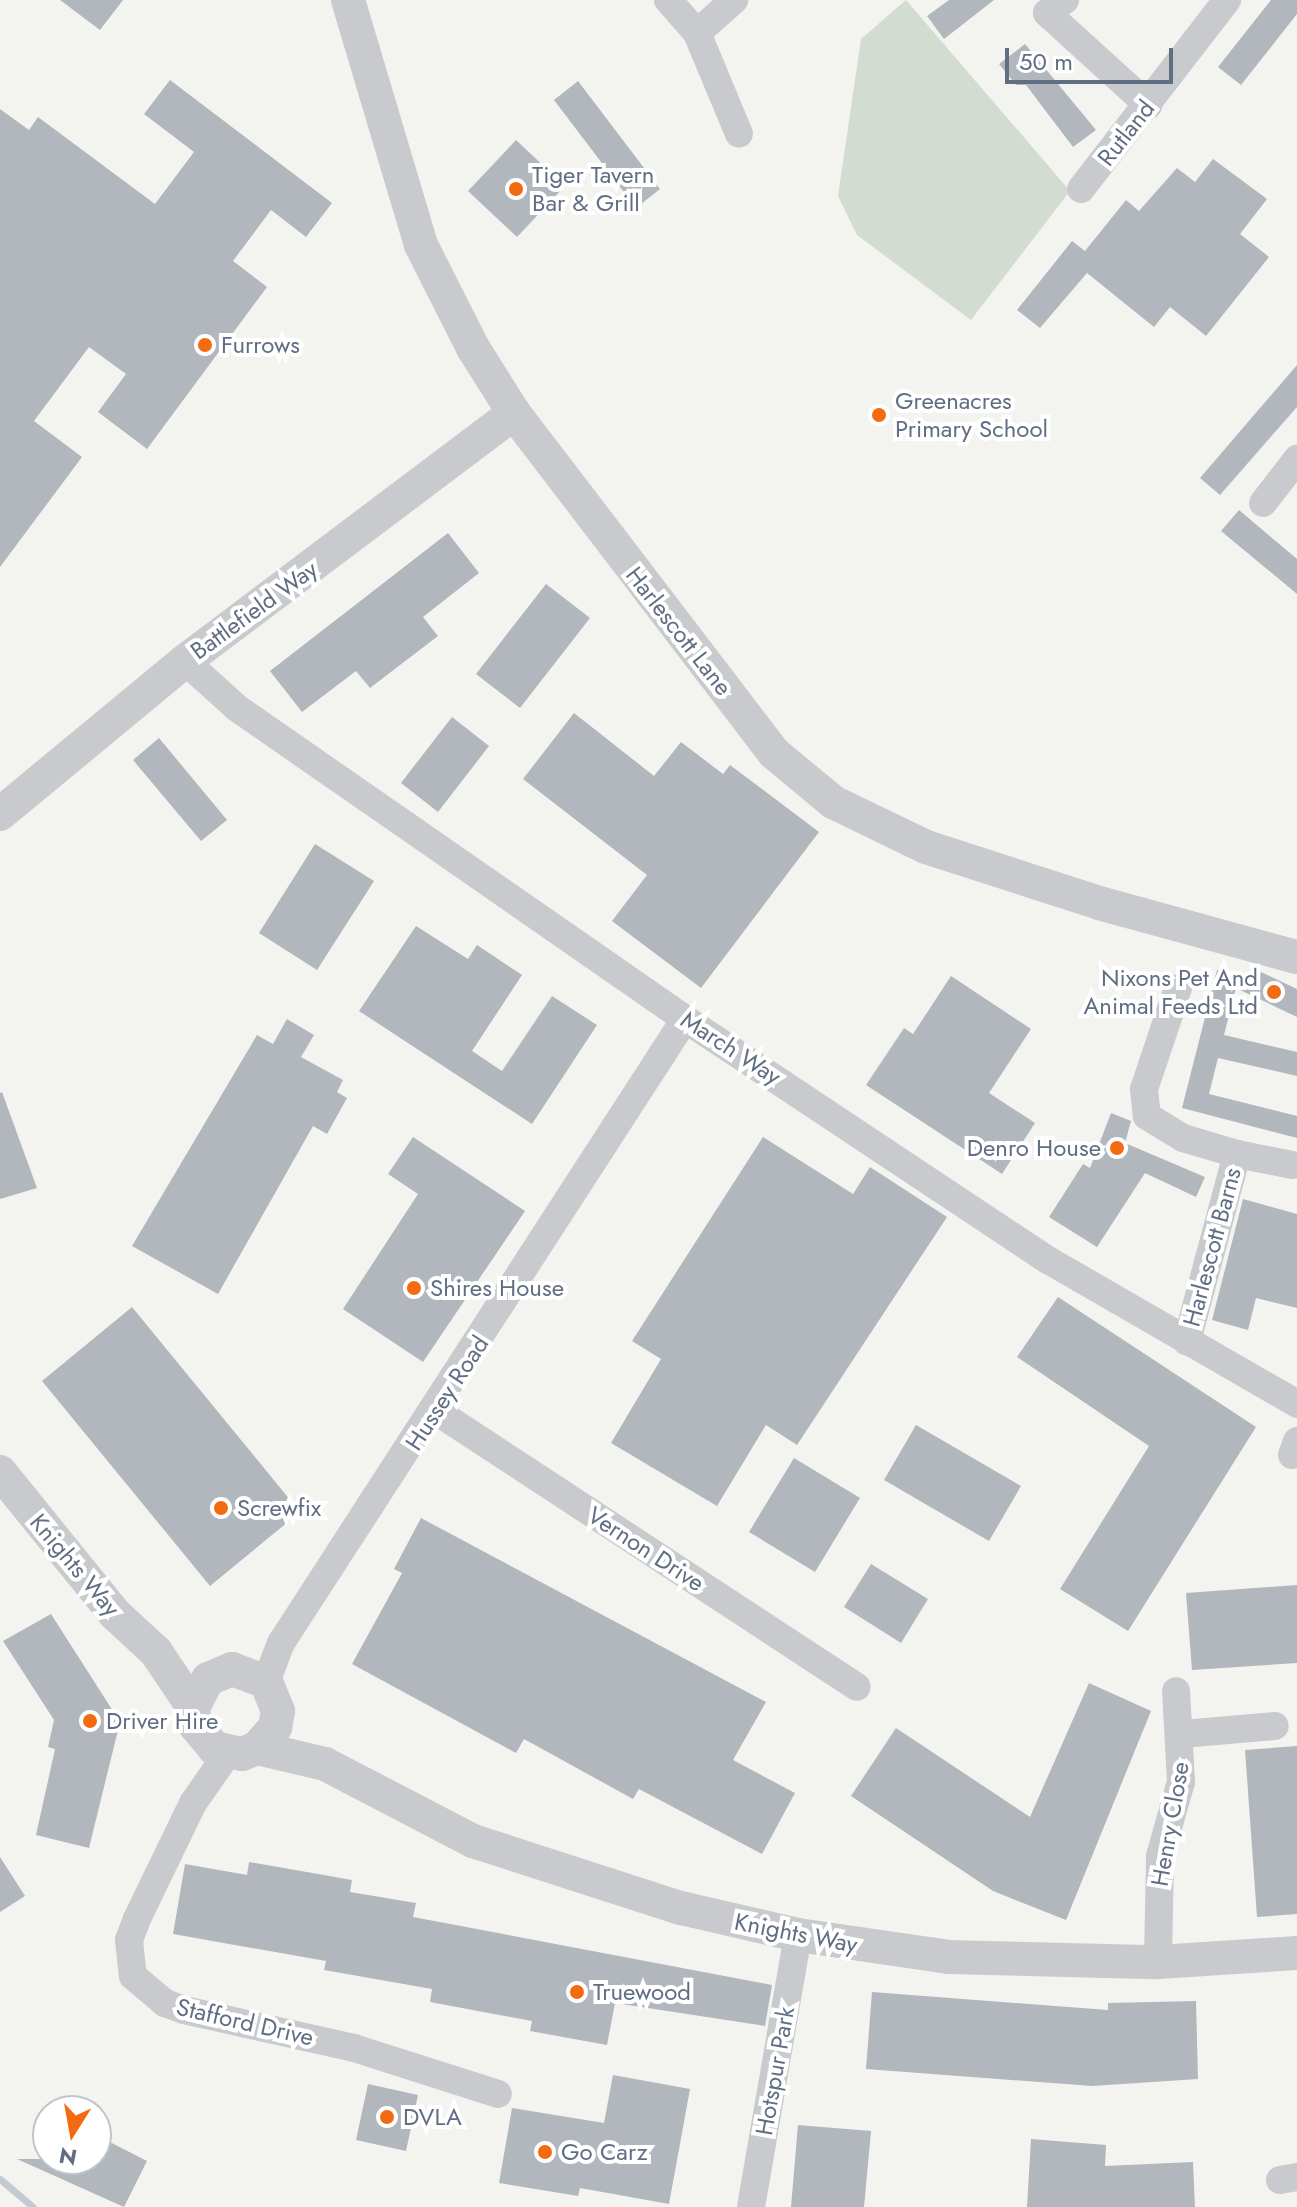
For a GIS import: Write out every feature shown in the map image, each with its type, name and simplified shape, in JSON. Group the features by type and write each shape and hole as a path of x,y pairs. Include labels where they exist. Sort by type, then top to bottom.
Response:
{"street":[{"name":"Harlescott Lane","path":"348,0 421,245 514,413 774,753 833,802 995,872 1297,957"},
{"path":"668,0 697,33 739,134"},
{"path":"697,33 734,0"},
{"name":"Rutland","path":"1081,189 1227,0"},
{"path":"1047,13 1148,105"},
{"name":"Battlefield Way","path":"0,814 185,661 514,413"},
{"path":"1263,503 1297,459"},
{"name":"March Way","path":"185,661 237,708 685,1019 1039,1254 1297,1404"},
{"name":"Harlescott Barns","path":"1178,988 1144,1089 1147,1116 1163,1128 1237,1154 1292,1165"},
{"name":"Hussey Road","path":"220,1716 281,1643 436,1411 685,1019"},
{"name":"Harlescott Barns","path":"1187,1341 1237,1154"},
{"name":"Vernon Drive","path":"436,1411 857,1687"},
{"name":"Knights Way","path":"0,1472 107,1605 220,1716 325,1764 397,1807 528,1862 681,1908 798,1935 948,1957 1158,1962 1297,1953"},
{"name":"Hussey Road","path":"272,1697 281,1643"},
{"name":"Henry Close","path":"1158,1962 1160,1856 1179,1798 1182,1734 1176,1691"},
{"path":"220,1716 275,1727 272,1697"},
{"name":"Knights Way","path":"220,1716 272,1697 325,1764"},
{"name":"Stafford Drive","path":"220,1716 193,1803 129,1940 128,1963 144,1989 184,2010 354,2048 498,2094"},
{"name":"Henry Close","path":"1182,1734 1275,1726"},
{"name":"Hotspur Park","path":"751,2207 798,1935"}],"shaded area":[{"path":"906,0 1070,191 971,320 857,235 838,196 861,39"}],"building":[{"path":"60,0 123,0 100,30"},
{"path":"949,0 994,0 944,39 927,16"},
{"path":"1271,0 1297,0 1297,14 1241,85 1218,67"},
{"path":"1025,44 1096,130 1073,147 1026,85 1016,85 999,64"},
{"path":"170,80 332,203 306,237 271,210 233,261 267,287 147,449 98,412 126,374 89,347 34,421 82,457 0,567 0,109 29,130 38,117 155,204 194,152 144,114"},
{"path":"578,81 660,189 636,208 554,100"},
{"name":"Tiger Tavern Bar & Grill","path":"516,140 565,186 517,237 468,191"},
{"path":"1213,159 1267,199 1240,234 1269,257 1206,336 1170,307 1154,327 1087,273 1040,328 1017,310 1072,241 1085,251 1126,200 1139,211 1177,168 1195,182"},
{"path":"1297,365 1297,407 1220,495 1200,478"},
{"path":"1239,510 1297,559 1297,594 1221,531"},
{"path":"448,533 479,573 423,617 438,636 370,688 356,671 302,712 270,671"},
{"path":"546,584 590,618 520,708 476,674"},
{"path":"574,713 654,776 681,742 723,774 730,765 819,832 701,988 612,921 647,875 523,779"},
{"path":"452,717 489,746 438,812 401,783"},
{"path":"159,738 227,820 201,841 133,760"},
{"path":"315,844 374,881 317,970 259,933"},
{"path":"416,926 468,959 477,945 522,975 472,1051 502,1071 552,996 597,1025 532,1124 359,1011"},
{"path":"1217,970 1257,980 1261,972 1297,989 1297,1017 1236,988 1224,1035 1297,1052 1297,1076 1218,1058 1209,1094 1297,1116 1297,1138 1182,1108"},
{"path":"951,976 1031,1029 989,1093 1035,1123 1002,1174 866,1085 904,1028 913,1034"},
{"path":"287,1019 314,1035 301,1057 343,1080 337,1092 347,1098 327,1134 313,1126 218,1294 132,1246 257,1035 273,1044"},
{"path":"0,1093 37,1188 0,1199"},
{"path":"1111,1113 1131,1121 1125,1143 1205,1177 1196,1197 1145,1173 1097,1247 1049,1217 1083,1164 1090,1168"},
{"path":"413,1137 525,1211 423,1362 343,1309 418,1194 388,1174"},
{"path":"763,1137 853,1194 870,1167 947,1217 797,1445 766,1425 717,1506 611,1443 661,1359 632,1341"},
{"path":"1243,1199 1297,1214 1297,1308 1256,1298 1248,1330 1212,1320"},
{"path":"1058,1297 1256,1427 1128,1631 1060,1589 1149,1446 1017,1357"},
{"path":"132,1307 300,1512 210,1586 42,1381"},
{"path":"916,1425 1021,1486 989,1541 884,1480"},
{"path":"794,1458 860,1498 815,1572 749,1532"},
{"path":"421,1518 766,1702 733,1760 795,1793 762,1854 639,1789 633,1799 524,1739 516,1753 352,1664 402,1573 394,1569"},
{"path":"871,1564 928,1599 901,1643 844,1607"},
{"path":"1297,1585 1297,1663 1192,1670 1186,1593"},
{"path":"51,1614 120,1722 89,1848 36,1835 55,1749 48,1747 54,1720 3,1641"},
{"path":"1089,1683 1151,1711 1066,1920 993,1891 851,1796 896,1728 1030,1817"},
{"path":"1297,1746 1297,1914 1257,1917 1245,1750"},
{"path":"0,1857 25,1896 0,1912"},
{"path":"249,1862 352,1880 350,1892 416,1903 413,1917 772,1985 765,2026 615,2003 607,2045 530,2031 532,2021 430,2002 432,1989 324,1970 326,1961 173,1934 185,1864 247,1875"},
{"path":"872,1992 1108,2010 1108,2003 1196,2001 1198,2079 1092,2086 866,2069"},
{"path":"613,2075 690,2089 669,2204 580,2188 578,2196 499,2183 512,2108 604,2123"},
{"name":"DVLA","path":"368,2084 418,2095 406,2151 356,2140"},
{"path":"798,2125 871,2131 864,2207 791,2207"},
{"path":"1031,2139 1106,2145 1105,2166 1193,2162 1195,2207 1027,2207"},
{"path":"112,2143 147,2161 124,2207 53,2175 112,2175"},
{"path":"17,2159 32,2159 32,2166"}],"waterway":[{"path":"0,2179 33,2207"}],"place":[{"name":"Tiger Tavern Bar & Grill","path":"516,189"},
{"name":"Furrows","path":"205,345"},
{"name":"Greenacres Primary School","path":"879,415"},
{"name":"Nixons Pet And Animal Feeds Ltd","path":"1274,992"},
{"name":"Denro House","path":"1117,1148"},
{"name":"Shires House","path":"414,1288"},
{"name":"Screwfix","path":"221,1508"},
{"name":"Driver Hire","path":"90,1721"},
{"name":"Truewood","path":"577,1992"},
{"name":"DVLA","path":"387,2117"},
{"name":"Go Carz","path":"545,2152"}]}
